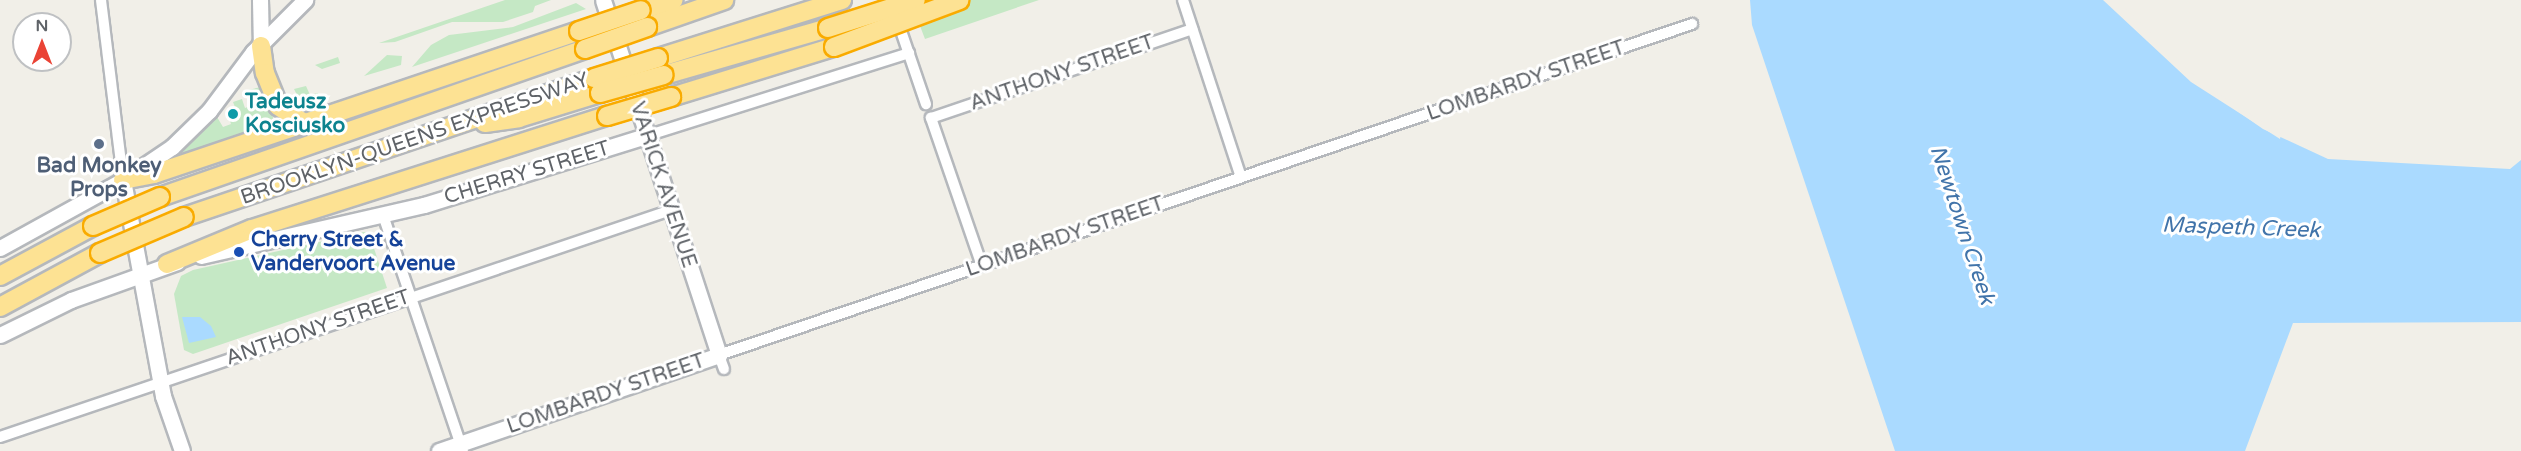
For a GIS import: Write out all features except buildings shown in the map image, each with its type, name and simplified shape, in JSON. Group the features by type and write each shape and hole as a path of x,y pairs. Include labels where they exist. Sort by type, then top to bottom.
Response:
{"highway":[{"path":"123,180 154,174 579,31 644,19 673,0"},
{"name":"BROOKLYN-QUEENS EXPRESSWAY","path":"0,276 93,226 160,197 585,49 644,19 724,0"},
{"path":"661,67 842,0"},
{"path":"661,67 828,28 916,0"},
{"path":"167,264 252,229 607,116 834,47 960,0"},
{"path":"261,46 266,73 278,106 306,124"},
{"name":"BROOKLYN-QUEENS EXPRESSWAY","path":"0,307 100,253 184,217 460,126 519,118 597,86 661,67"}],"main road":[{"path":"260,0 261,46"},
{"path":"0,248 123,180 193,128 261,46 305,0"},
{"name":"VARICK AVENUE","path":"603,0 722,362"},
{"name":"CHERRY STREET","path":"0,335 50,309 167,264 383,215 646,136"},
{"path":"123,180 160,382 182,451"},
{"name":"LOMBARDY STREET","path":"439,451 462,447 722,362"}],"street":[{"path":"101,0 123,180"},
{"path":"891,0 926,104"},
{"path":"1183,0 1241,177"},
{"name":"LOMBARDY STREET","path":"722,362 982,266 1692,24"},
{"name":"ANTHONY STREET","path":"982,266 931,118 1192,28"},
{"name":"CHERRY STREET","path":"646,136 909,53"},
{"name":"ANTHONY STREET","path":"0,437 671,210"},
{"path":"383,215 462,447"}],"green space":[{"path":"505,0 551,0 535,6 533,12 503,22 452,22 395,42 379,43"},
{"path":"910,0 1039,0 925,39"},
{"path":"576,3 586,9 412,67 431,45 449,35 513,27"},
{"path":"387,55 402,56 401,65 364,76"},
{"path":"338,57 340,63 322,69 315,65"},
{"path":"306,86 310,95 318,93 320,99 308,103 299,99 294,89"},
{"path":"261,87 276,125 164,164 162,159 214,112 223,127 231,124 228,115 237,112 233,102 242,99 245,108 253,105 248,90"},
{"path":"364,232 369,233 387,288 193,354 184,350 174,294 181,276 193,270"}],"water":[{"path":"1750,0 2113,0 2200,85 2263,129 2328,159 2510,169 2521,160 2521,322 2293,323 2245,451 1895,451 1752,25"},
{"path":"182,317 200,317 211,326 216,337 189,343"}],"pier":[{"path":"2103,0 2117,0 2202,83 2281,134 2280,139 2191,82"}],"place":[{"name":"Tadeusz Kosciusko","path":"233,114"},
{"name":"Bad Monkey Props","path":"99,144"},
{"name":"Cherry Street & Vandervoort Avenue","path":"239,252"}],"water label":[{"name":"Newtown Creek","path":"1962,225"},
{"name":"Maspeth Creek","path":"2241,228"}]}
